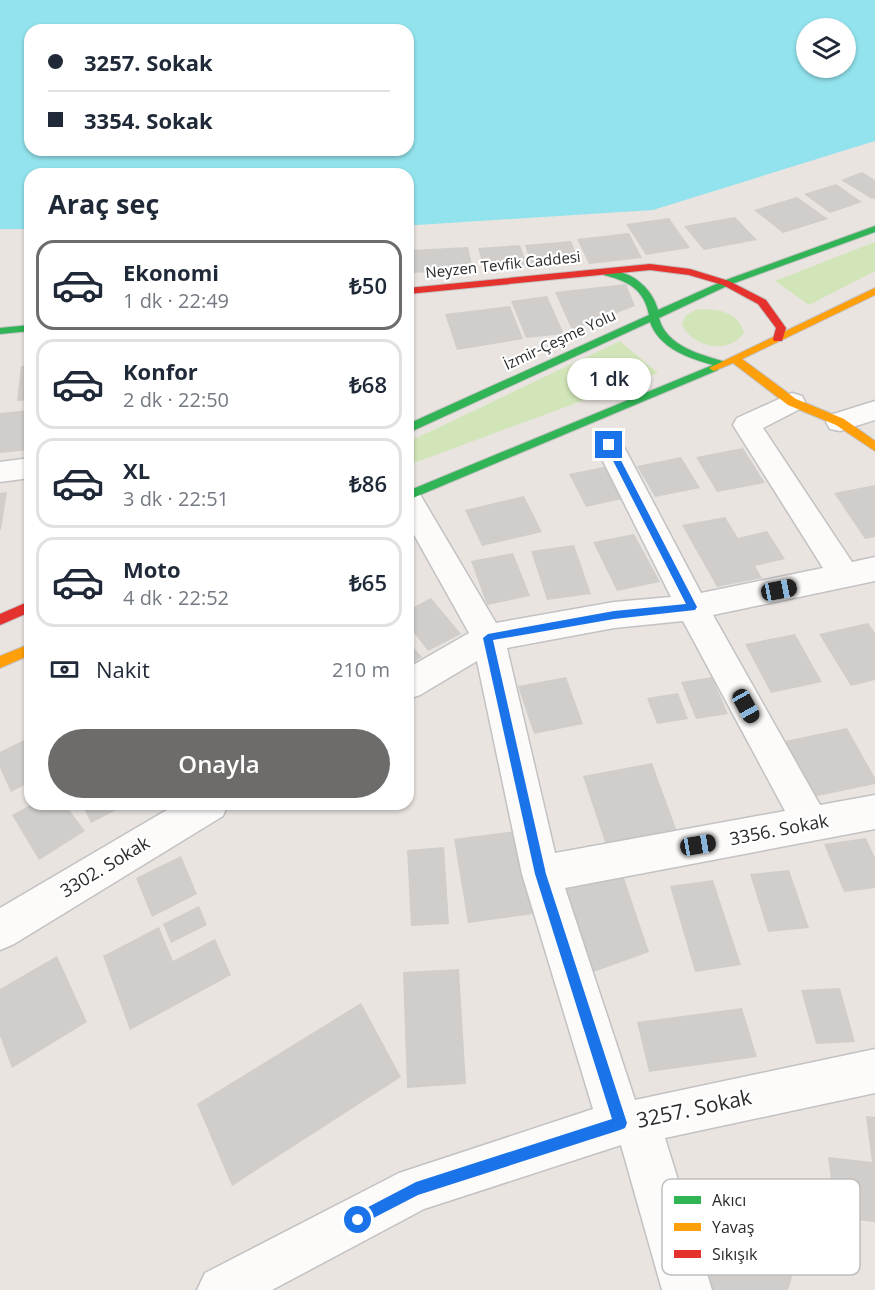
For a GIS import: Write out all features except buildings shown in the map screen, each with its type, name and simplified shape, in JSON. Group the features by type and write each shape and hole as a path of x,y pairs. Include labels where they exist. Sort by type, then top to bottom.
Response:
{"main road":[{"name":"İzmir-Çeşme Yolu","path":"414,426 726,283 875,229"},
{"name":"Neyzen Tevfik Caddesi","path":"414,290 650,267 690,272 726,283 762,302 781,328 778,339"},
{"path":"602,272 626,277 644,287 651,301 656,326 666,339 680,350 700,359 728,362 792,402 840,423 875,447"},
{"path":"414,494 728,362 875,291"},
{"path":"0,331 24,329"},
{"path":"0,620 24,609"},
{"path":"0,662 24,652"}],"street":[{"path":"414,681 488,638 614,615 692,607 860,573 747,425 792,402"},
{"path":"840,423 875,410"},
{"path":"609,445 692,607 811,824"},
{"path":"0,472 24,469"},
{"path":"414,508 488,638 541,874 662,1218"},
{"name":"3302. Sokak","path":"0,930 200,810"},
{"name":"3356. Sokak","path":"541,874 875,812"},
{"name":"3257. Sokak","path":"222,1290 416,1189 629,1123 875,1071"},
{"path":"682,1275 687,1290"}],"green space":[{"path":"875,242 875,271 809,305 775,281"},
{"path":"698,309 732,315 744,332 730,344 711,346 702,343 687,332 682,324 686,315"},
{"path":"620,341 658,373 414,463 414,439"}],"water":[{"path":"0,0 875,0 875,141 653,210 414,225 414,168 24,168 24,229 0,229"}],"traffic: fast":[{"path":"414,426 726,283 875,229"},
{"path":"607,273 629,279 641,287 649,299 658,329 671,343 695,356 722,364"},
{"path":"0,331 24,329"},
{"path":"414,493 714,368"}],"traffic: slow":[{"path":"714,368 875,291"},
{"path":"735,359 792,402 840,422 875,447"},
{"path":"0,662 24,652"}],"traffic: jam":[{"path":"602,272 650,267 690,272 726,283 762,302 781,328 778,339"},
{"path":"414,290 602,272"},
{"path":"0,620 24,609"}],"route":[{"path":"358,1220 416,1189 620,1123 541,874 488,638 614,615 692,607 609,445"}]}
